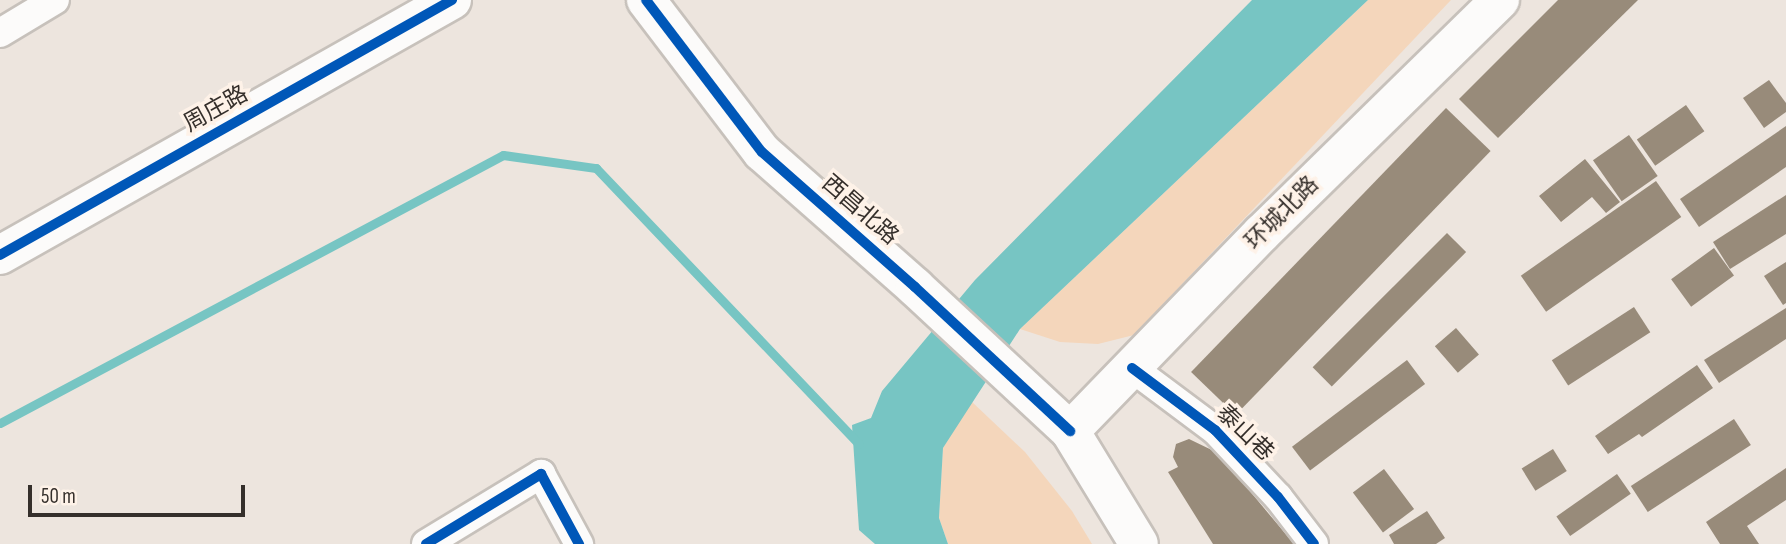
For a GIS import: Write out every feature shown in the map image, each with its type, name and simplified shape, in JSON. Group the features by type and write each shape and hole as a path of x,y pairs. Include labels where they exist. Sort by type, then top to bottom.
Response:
{"street":[{"path":"0,33 55,0"},
{"name":"周庄路","path":"0,255 452,0"},
{"name":"西昌北路","path":"646,0 762,152 915,287 1070,431 1139,544"},
{"name":"环城北路","path":"1070,431 1262,233 1500,0"},
{"name":"泰山巷","path":"1132,368 1215,430 1278,497 1314,544"},
{"path":"426,544 541,474 579,544"}],"shaded area":[{"path":"1368,0 1451,0 1134,335 1098,344 1060,342 1020,329"},
{"path":"971,401 1025,452 1072,511 1092,544 948,544 939,518 943,448"}],"water":[{"path":"1252,0 1368,0 1020,329 943,448 939,518 948,544 875,544 859,530 852,425 871,418 882,391 975,280"}],"building":[{"path":"1558,0 1638,0 1498,138 1459,99"},
{"path":"1769,80 1786,103 1786,112 1764,128 1743,98"},
{"path":"1686,105 1704,131 1655,166 1637,139"},
{"path":"1446,108 1491,151 1236,415 1191,372"},
{"path":"1786,126 1786,167 1699,227 1680,199"},
{"path":"1629,135 1658,176 1622,201 1593,160"},
{"path":"1585,159 1620,202 1606,213 1592,197 1561,222 1539,196"},
{"path":"1656,181 1681,217 1546,312 1521,276"},
{"path":"1786,195 1786,234 1730,269 1713,242"},
{"path":"1447,233 1466,252 1332,386 1313,367"},
{"path":"1714,248 1734,276 1691,307 1671,279"},
{"path":"1786,262 1786,303 1783,305 1764,276"},
{"path":"1634,307 1650,332 1568,386 1552,360"},
{"path":"1786,308 1786,339 1719,383 1704,360"},
{"path":"1456,328 1479,354 1458,373 1435,346"},
{"path":"1407,360 1425,384 1310,471 1292,447"},
{"path":"1697,365 1713,388 1642,437 1639,434 1608,454 1595,436"},
{"path":"1734,419 1751,445 1648,512 1631,486"},
{"path":"1189,439 1218,453 1294,544 1213,544 1168,472 1178,467 1173,457 1176,444"},
{"path":"1553,449 1567,471 1535,491 1522,469"},
{"path":"1786,468 1786,500 1747,526 1759,544 1720,544 1706,522"},
{"path":"1384,469 1414,509 1383,532 1353,492"},
{"path":"1617,474 1631,494 1570,536 1556,516"},
{"path":"1427,511 1445,538 1436,544 1394,544 1389,535"}],"waterway":[{"path":"0,423 503,155 596,168 859,444"}],"cycle path":[{"path":"0,255 452,0"},
{"path":"646,0 762,152 915,287 1070,431"},
{"path":"1132,368 1215,430 1278,497 1314,544"},
{"path":"426,544 541,474 579,544"}]}
